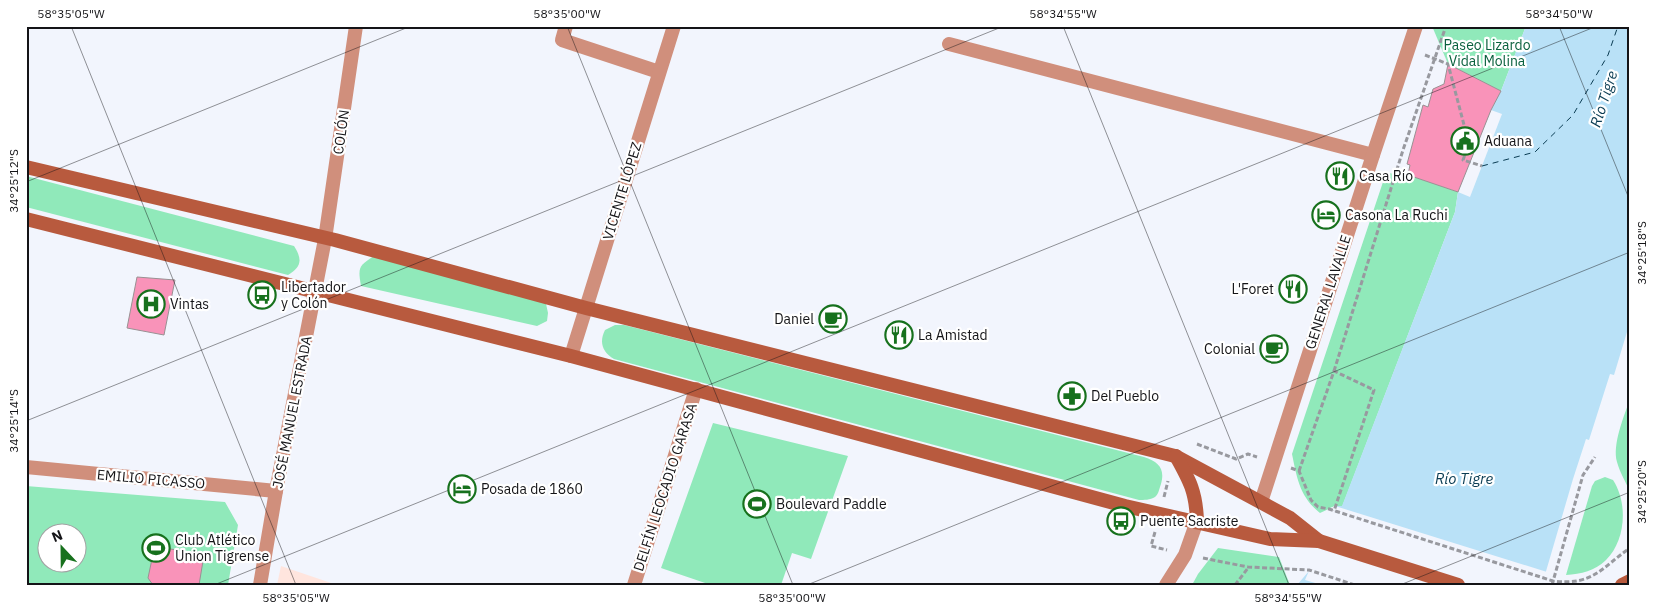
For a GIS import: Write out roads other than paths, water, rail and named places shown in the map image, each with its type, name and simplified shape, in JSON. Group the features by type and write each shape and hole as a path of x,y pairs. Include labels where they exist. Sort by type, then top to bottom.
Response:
{"main road":[{"path":"26,167 325,239 586,308 1175,456 1290,518 1319,541"},
{"path":"26,219 570,356 1159,514 1197,521 1270,539 1319,541 1458,585"},
{"path":"1175,456 1191,484 1196,501 1197,521"},
{"path":"1622,585 1630,583"}],"street":[{"name":"COLÓN","path":"325,239 356,26"},
{"path":"566,26 562,40 659,72"},
{"name":"VICENTE LÓPEZ","path":"570,356 674,26"},
{"name":"GENERAL LAVALLE","path":"1261,502 1416,26"},
{"path":"949,44 1373,155"},
{"name":"JOSÉ MANUEL ESTRADA","path":"260,585 276,491 325,239"},
{"name":"DELFÍN LEOCADIO GARASA","path":"634,585 696,389"},
{"name":"EMILIO PICASSO","path":"26,467 276,491"},
{"path":"1166,585 1185,555 1197,521"}],"water":[{"name":"Río Tigre","path":"1526,26 1630,26 1630,322 1614,375 1610,374 1589,440 1586,439 1542,585 1297,585 1315,564 1335,506 1342,506 1455,212 1458,192 1491,110 1501,91"}],"place":[{"name":"Aduana","path":"1465,141"},
{"name":"Casa Río","path":"1340,176"},
{"name":"Casona La Ruchi","path":"1326,215"},
{"name":"L'Foret","path":"1293,289"},
{"name":"Libertador y Colón","path":"262,295"},
{"name":"Vintas","path":"151,304"},
{"name":"Daniel","path":"833,319"},
{"name":"La Amistad","path":"899,335"},
{"name":"Colonial","path":"1274,349"},
{"name":"Del Pueblo","path":"1072,396"},
{"name":"Posada de 1860","path":"462,489"},
{"name":"Boulevard Paddle","path":"757,504"},
{"name":"Puente Sacriste","path":"1121,521"},
{"name":"Club Atlético Union Tigrense","path":"156,548"}],"park label":[{"name":"Paseo Lizardo Vidal Molina","path":"1487,54"}]}
